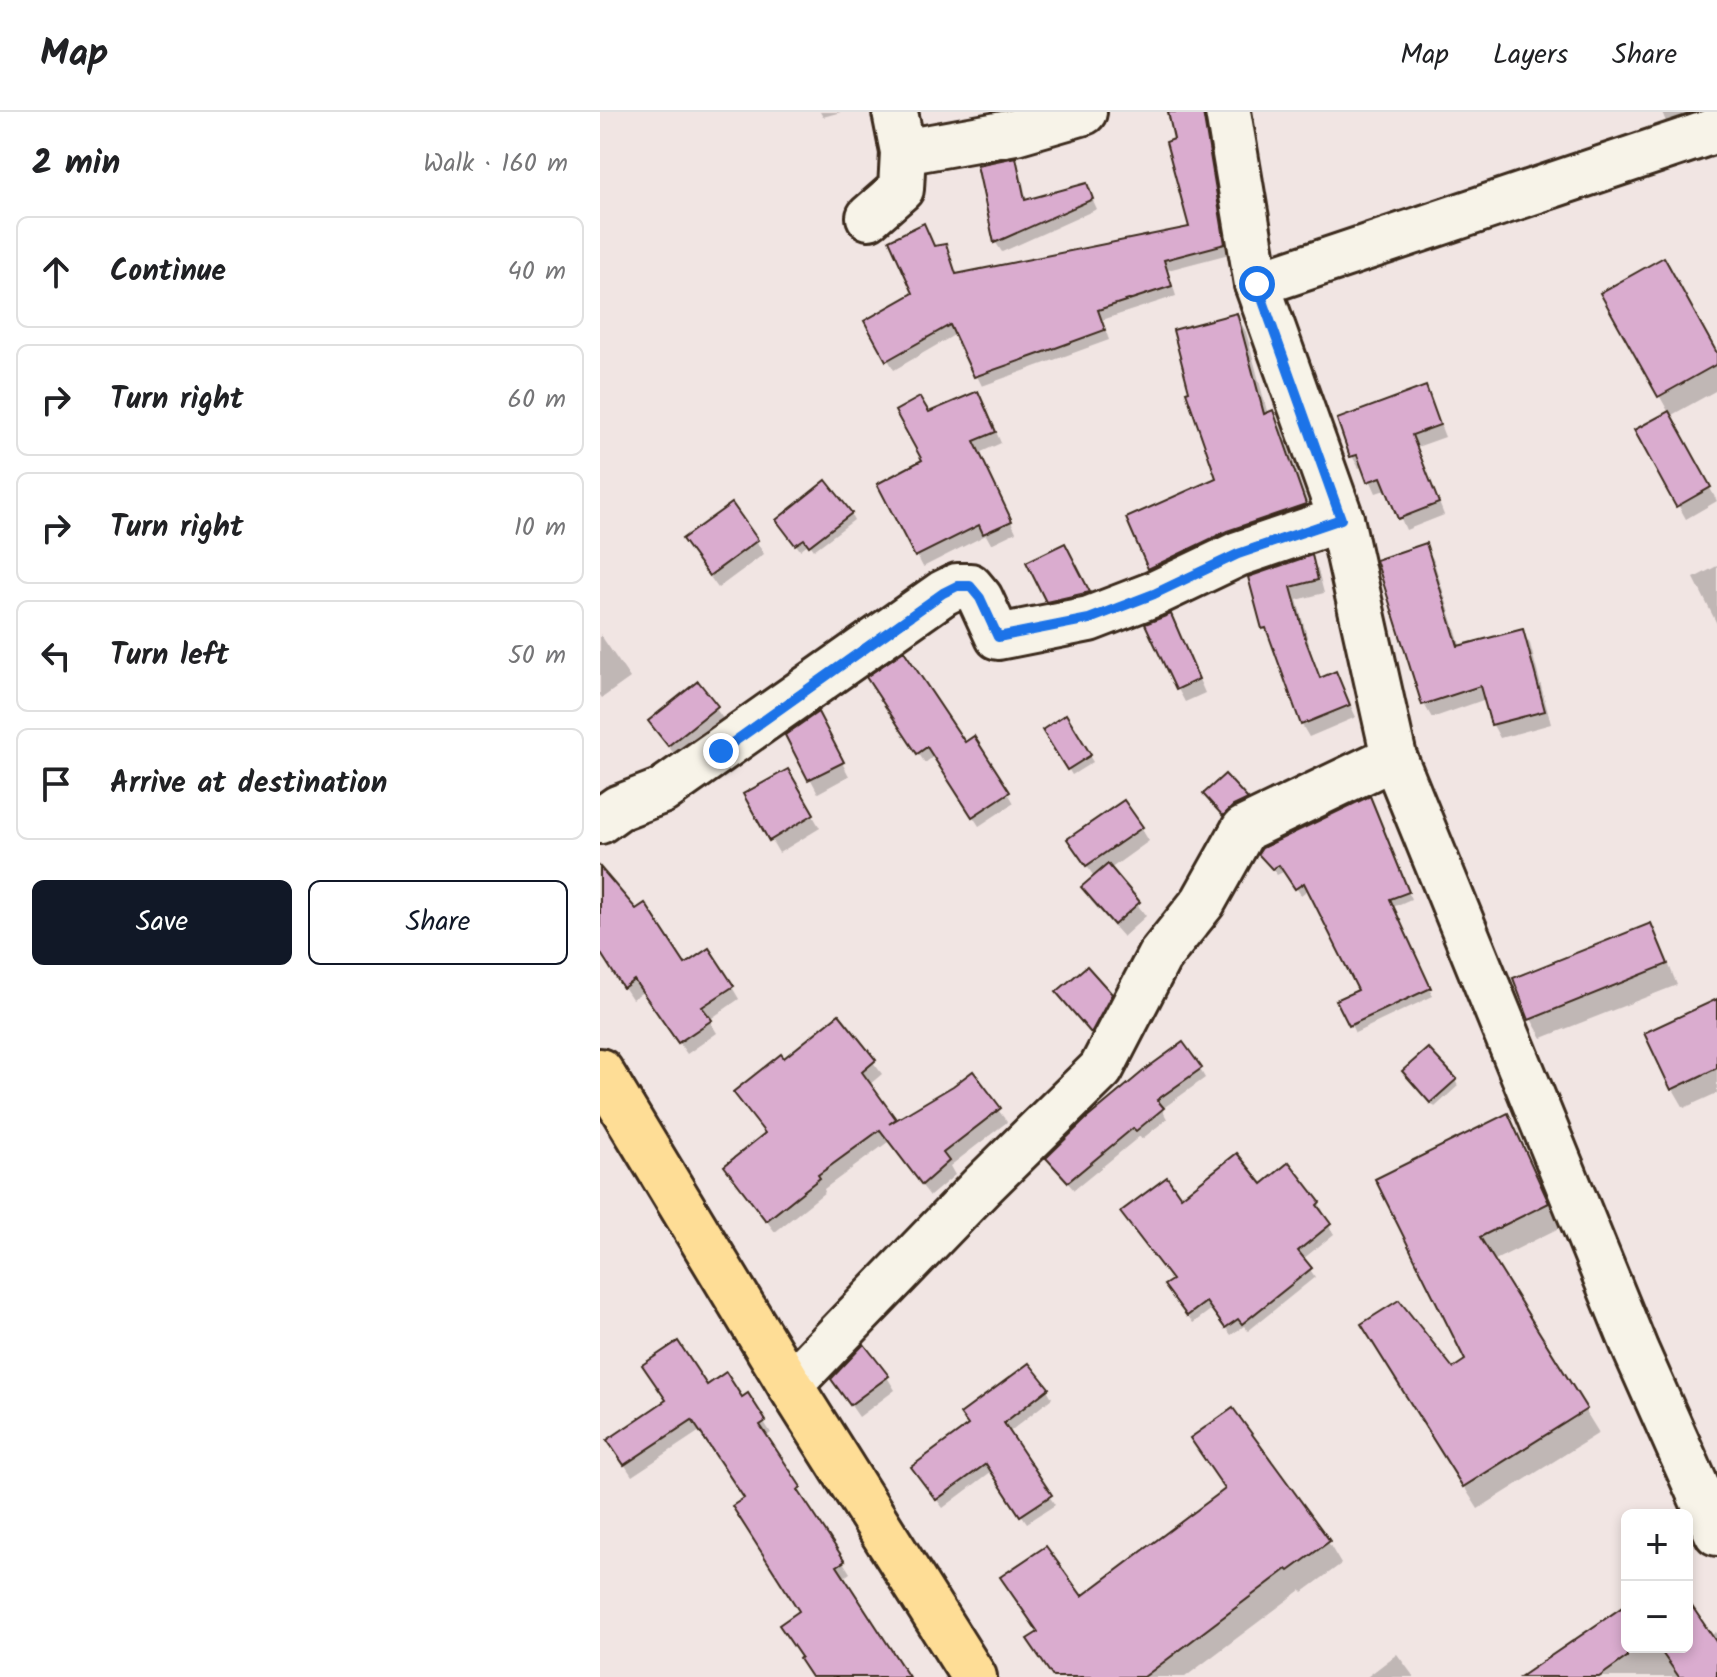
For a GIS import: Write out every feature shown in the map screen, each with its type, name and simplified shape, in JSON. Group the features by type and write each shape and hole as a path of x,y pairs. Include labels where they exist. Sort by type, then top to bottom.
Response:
{"main road":[{"path":"600,1071 790,1385 974,1677"}],"street":[{"path":"869,217 901,189 899,132 1015,132 1084,112"},
{"path":"1228,112 1257,284 1341,519 1394,757 1636,1351 1717,1533"},
{"path":"1257,284 1717,130"},
{"path":"600,821 618,808 662,791 957,586 970,586 980,598 998,637 1089,619 1154,594 1238,554 1341,519"},
{"path":"790,1385 982,1186 1101,1069 1159,957 1203,902 1244,829 1394,757"}],"building":[{"path":"1168,112 1203,112 1225,244 1164,260 1172,286 1098,310 1105,330 974,377 950,325 886,361 864,321 913,293 889,240 924,223 934,246 946,244 956,274 1189,227 1166,142 1174,139"},
{"path":"1016,157 1025,200 1087,183 1093,199 994,243 977,165"},
{"path":"1664,257 1717,353 1717,364 1658,397 1600,293"},
{"path":"1237,313 1264,414 1273,410 1306,504 1227,531 1148,569 1126,518 1216,478 1186,392 1189,391 1173,330"},
{"path":"1426,386 1440,425 1412,435 1439,503 1398,519 1381,477 1367,482 1357,455 1350,457 1337,419"},
{"path":"978,391 996,432 974,441 1012,521 983,534 979,525 915,557 877,484 922,460 895,411 920,397 929,412"},
{"path":"1669,411 1711,487 1676,507 1634,430"},
{"path":"826,480 852,513 809,546 804,539 795,545 776,520"},
{"path":"732,503 758,540 709,576 682,539"},
{"path":"1065,543 1090,592 1046,602 1026,562"},
{"path":"1426,543 1458,646 1523,629 1545,711 1491,725 1480,686 1422,705 1376,560"},
{"path":"1312,555 1318,580 1291,587 1320,678 1336,671 1350,705 1301,725 1266,628 1262,629 1248,577"},
{"path":"1171,614 1199,679 1176,690 1145,624"},
{"path":"904,651 965,742 974,736 1010,792 972,817 927,747 917,754 866,677"},
{"path":"698,681 718,706 668,746 648,721"},
{"path":"818,712 844,762 808,780 785,735"},
{"path":"1066,714 1091,755 1067,770 1042,730"},
{"path":"788,769 814,814 769,841 743,794"},
{"path":"1225,774 1248,799 1233,806 1223,816 1203,794"},
{"path":"1370,796 1409,892 1390,899 1431,988 1349,1026 1336,1000 1358,990 1304,883 1295,889 1279,865 1272,869 1258,854 1262,848"},
{"path":"1124,800 1143,827 1086,866 1067,839"},
{"path":"1108,864 1140,902 1114,925 1081,887"},
{"path":"600,867 636,909 645,903 685,964 709,948 734,986 702,1007 712,1020 678,1043 634,980 623,988 600,952"},
{"path":"1651,923 1668,964 1529,1020 1513,978"},
{"path":"1087,966 1112,994 1091,1033 1056,992"},
{"path":"1717,999 1717,1068 1671,1090 1644,1033"},
{"path":"839,1014 876,1060 862,1072 896,1119 889,1124 973,1071 1001,1108 943,1153 949,1161 922,1185 880,1130 818,1175 820,1178 766,1221 724,1166 765,1133 733,1092 781,1054 784,1058"},
{"path":"1183,1042 1202,1068 1157,1100 1164,1108 1136,1131 1133,1128 1068,1182 1046,1158 1086,1119"},
{"path":"1428,1048 1457,1079 1430,1103 1402,1071"},
{"path":"1508,1113 1549,1203 1480,1237 1587,1409 1463,1487 1361,1324 1399,1300 1453,1368 1465,1360 1375,1179"},
{"path":"1237,1153 1262,1184 1289,1162 1320,1202 1317,1205 1331,1224 1298,1251 1312,1268 1242,1324 1238,1319 1225,1328 1206,1302 1187,1316 1164,1285 1172,1280 1120,1212 1167,1177 1181,1197"},
{"path":"678,1341 707,1385 726,1372 742,1397 748,1393 766,1421 760,1425 845,1561 837,1566 909,1677 811,1677 779,1625 799,1611 732,1506 744,1498 692,1420 624,1465 607,1440 666,1400 642,1365"},
{"path":"864,1344 889,1376 850,1405 831,1379"},
{"path":"1029,1363 1049,1388 1004,1423 1052,1495 1020,1516 986,1464 936,1500 911,1467 968,1425 960,1414"},
{"path":"1233,1408 1330,1541 1289,1571 1287,1569 1144,1677 1053,1677 1027,1639 1038,1632 1000,1577 1046,1546 1082,1596 1225,1489 1190,1438"},
{"path":"1621,1608 1621,1653 1627,1653 1627,1657 1599,1677 1520,1677"},
{"path":"1693,1608 1717,1643 1717,1677 1679,1677 1662,1653 1693,1653"}],"route":[{"path":"721,751 957,586 970,586 980,598 998,637 1089,619 1154,594 1238,554 1341,519 1257,284"}]}
